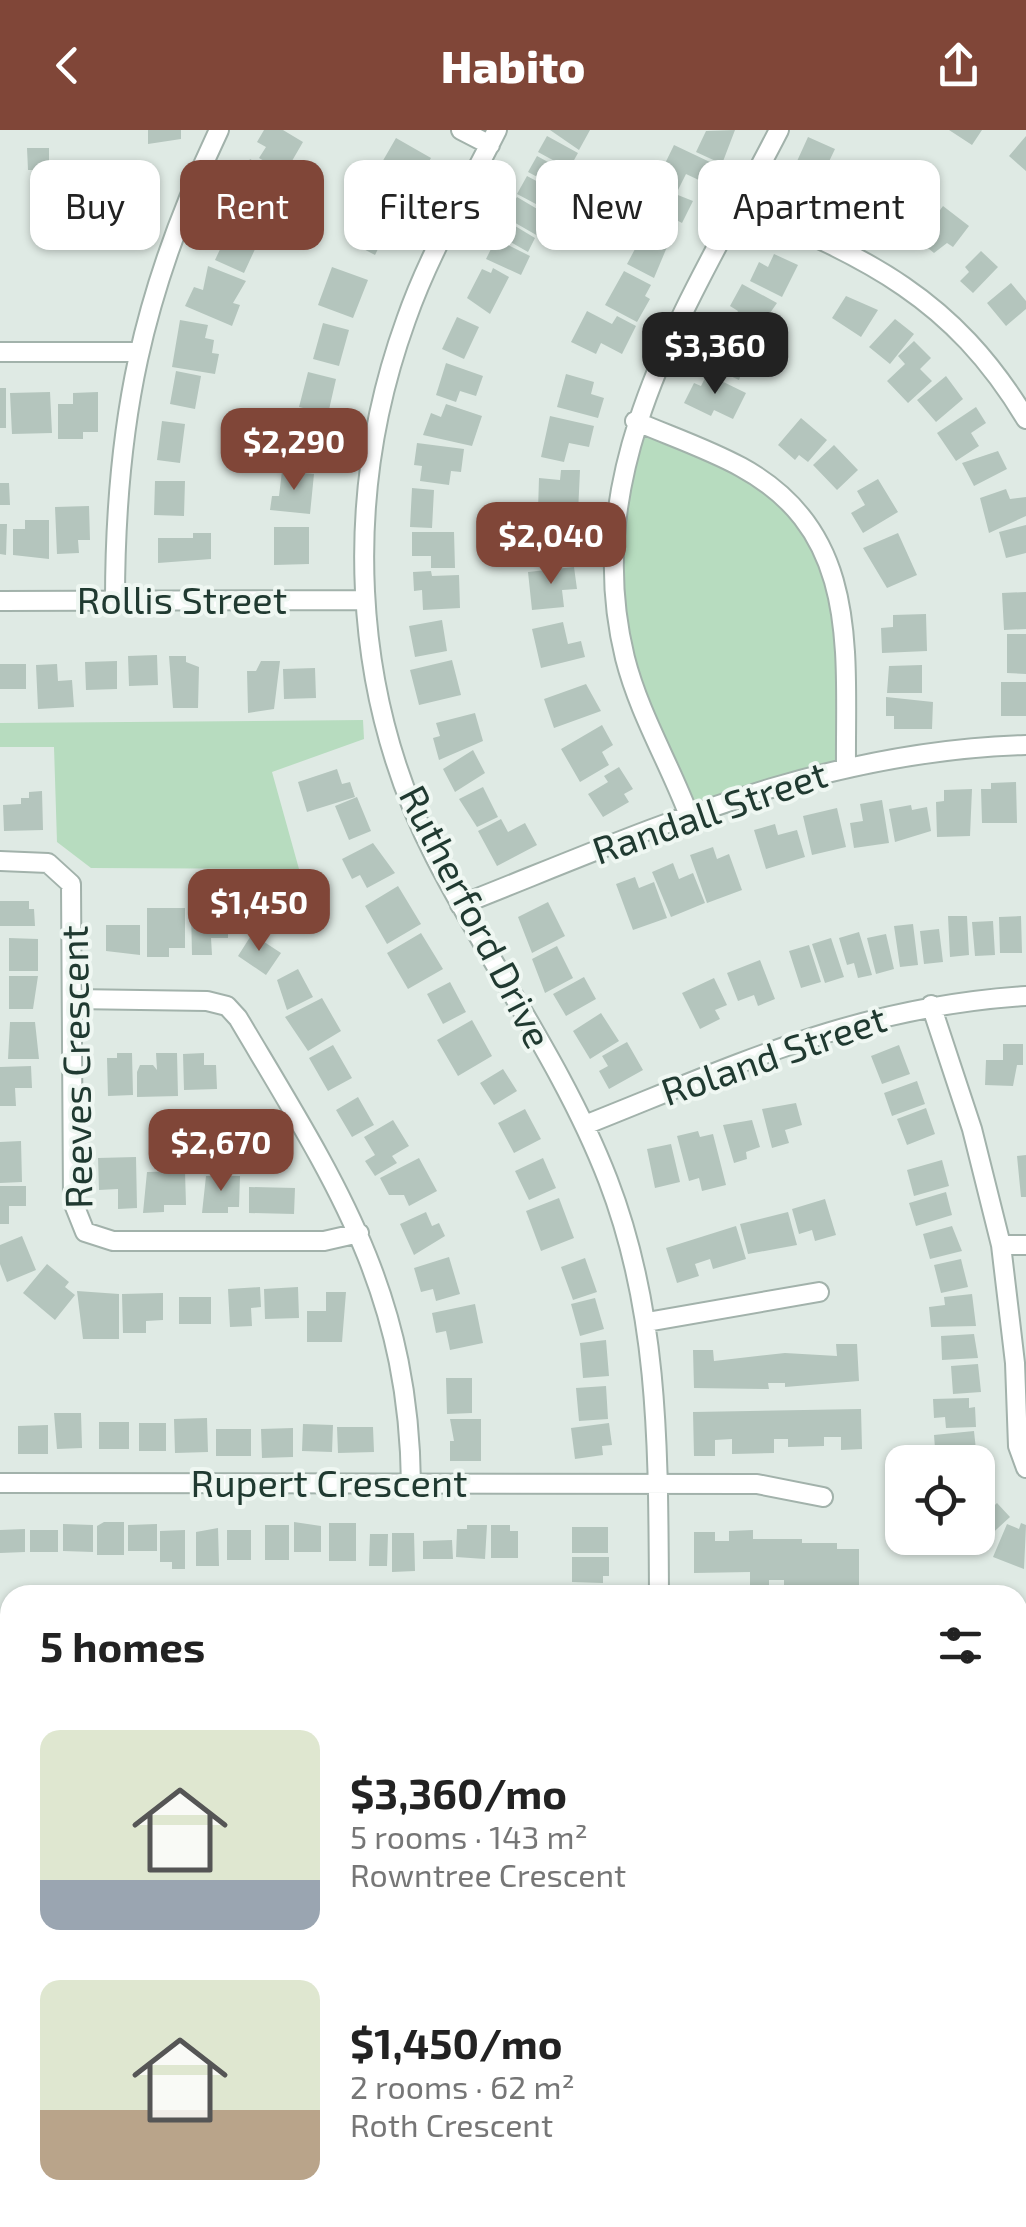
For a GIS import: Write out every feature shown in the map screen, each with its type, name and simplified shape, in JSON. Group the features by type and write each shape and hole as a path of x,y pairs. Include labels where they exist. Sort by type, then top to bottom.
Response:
{"street":[{"path":"115,601 118,473 138,352 166,252 218,130"},
{"path":"460,130 494,137"},
{"path":"764,160 779,130"},
{"name":"Rutherford Drive","path":"494,137 424,276 390,368 367,485 364,600 373,671 391,746 411,805 460,905 585,1125 626,1234 647,1322 658,1432 659,1585"},
{"path":"688,813 640,706 618,619 612,534 619,483 635,421 653,376 717,250"},
{"path":"847,250 912,289 968,341 1026,419"},
{"path":"0,352 138,352"},
{"path":"635,421 755,475 795,509 821,545 842,608 846,767"},
{"name":"Rollis Street","path":"0,601 364,600"},
{"name":"Randall Street","path":"460,905 688,813 846,767 924,754 1026,745"},
{"name":"Reeves Crescent","path":"0,862 48,862 72,884 73,1202 85,1232 113,1241 324,1241 359,1233"},
{"name":"Roland Street","path":"585,1125 801,1038 931,1006 1026,996"},
{"path":"74,1000 207,1000 227,1006 298,1120 359,1233 387,1305 402,1362 411,1484"},
{"path":"931,1006 972,1128 1001,1245 1015,1363 1018,1446 1026,1468"},
{"path":"1001,1245 1026,1245"},
{"path":"647,1322 820,1292"},
{"name":"Rupert Crescent","path":"0,1483 756,1484 823,1497"}],"green space":[{"path":"635,421 755,475 831,566 846,767 688,813 649,728 614,591"},
{"path":"363,720 364,739 272,772 299,869 91,868 57,842 54,747 0,747 0,723"}],"building":[{"path":"148,130 181,130 181,139 148,144"},
{"path":"264,130 283,130 303,142 293,160 262,160 259,158 266,147 257,142"},
{"path":"550,130 590,130 579,150"},
{"path":"735,130 724,160 696,152 706,131"},
{"path":"949,130 982,130 972,145"},
{"path":"547,136 578,153 574,160 553,160 538,152"},
{"path":"1026,136 1026,171 1009,156"},
{"path":"808,137 835,149 830,160 798,160"},
{"path":"396,138 431,158 430,160 383,160"},
{"path":"674,145 706,160 698,160 698,180 686,174 678,190 678,160 667,160"},
{"path":"27,148 49,148 49,160 30,160 28,170"},
{"path":"537,156 544,160 536,160 536,176 528,172"},
{"path":"527,176 536,181 536,204 517,194"},
{"path":"678,195 693,201 682,223 678,221"},
{"path":"516,199 536,208 536,235 516,223"},
{"path":"943,206 969,226 953,247 947,243 940,248"},
{"path":"516,227 535,238 528,252 516,245"},
{"path":"516,249 530,256 521,275 486,259 490,250"},
{"path":"220,250 255,250 244,273 215,260"},
{"path":"634,250 666,250 654,278 627,264"},
{"path":"981,251 998,267 973,293 960,281 969,272 965,267"},
{"path":"774,254 798,265 782,297 750,281 759,262 768,267"},
{"path":"208,266 246,281 233,303 240,305 232,326 185,306 194,287 203,290"},
{"path":"332,267 368,280 353,318 318,305"},
{"path":"493,268 509,277 490,314 467,298 482,269 491,273"},
{"path":"624,271 651,285 645,296 650,299 637,322 605,305"},
{"path":"1011,283 1026,301 1026,309 1006,326 987,303"},
{"path":"742,284 777,303 754,336 731,324 738,311 730,306"},
{"path":"846,296 878,310 861,337 832,318"},
{"path":"587,311 612,324 617,316 636,326 622,354 601,343 596,354 571,342"},
{"path":"457,317 479,327 464,359 442,349"},
{"path":"895,319 914,334 890,364 869,347"},
{"path":"180,320 208,325 205,338 214,340 212,353 219,354 215,374 172,367"},
{"path":"323,323 349,330 339,366 313,359"},
{"path":"732,331 753,341 739,380 704,364 714,343 724,348"},
{"path":"914,341 931,358 920,369 932,381 908,403 887,381 905,364 898,356"},
{"path":"446,363 483,376 476,396 460,391 456,402 436,395"},
{"path":"176,371 201,376 195,409 170,404"},
{"path":"308,372 336,379 328,414 299,407"},
{"path":"566,374 594,382 591,394 604,398 598,418 557,407"},
{"path":"707,374 746,393 733,419 714,410 711,416 684,403 694,383 701,386"},
{"path":"946,376 963,399 936,422 917,400"},
{"path":"0,388 6,388 6,428 0,428"},
{"path":"50,392 52,433 12,434 10,393"},
{"path":"98,392 98,432 83,432 83,439 58,439 58,404 73,404 73,393"},
{"path":"446,404 482,416 472,446 423,435 431,413 441,417"},
{"path":"976,407 986,423 971,433 979,446 956,461 937,433"},
{"path":"550,416 594,426 589,447 569,443 564,462 541,457"},
{"path":"801,418 827,440 808,462 799,455 795,460 778,445"},
{"path":"162,421 185,424 180,463 157,460"},
{"path":"293,421 328,426 323,465 287,460"},
{"path":"417,443 464,449 461,472 451,471 449,485 420,481 422,466 414,465"},
{"path":"834,445 858,470 837,490 813,465"},
{"path":"998,451 1007,469 974,486 962,463"},
{"path":"561,470 580,470 578,513 538,511 539,478 560,480"},
{"path":"282,471 314,474 310,514 270,510 272,496 279,496"},
{"path":"878,479 898,512 863,533 851,513 865,505 857,491"},
{"path":"155,481 185,481 184,516 154,515"},
{"path":"0,483 9,483 10,505 0,505"},
{"path":"412,488 434,490 432,528 410,527"},
{"path":"1006,489 1010,499 1026,497 1026,516 989,533 980,498"},
{"path":"89,506 90,540 78,540 79,553 57,554 55,507"},
{"path":"534,517 570,517 575,554 534,551"},
{"path":"25,520 49,520 49,559 13,555 13,529 25,529"},
{"path":"0,524 7,524 6,555 0,554"},
{"path":"1026,525 1026,553 1006,558 999,532"},
{"path":"274,527 309,527 309,564 274,565"},
{"path":"412,532 454,532 455,568 431,568 431,556 412,556"},
{"path":"193,533 211,533 211,559 158,563 158,538 193,538"},
{"path":"898,533 917,575 887,588 863,548"},
{"path":"574,567 577,589 562,590 564,607 532,610 528,572"},
{"path":"431,571 432,576 459,575 460,608 423,610 422,590 414,591 413,572"},
{"path":"1026,592 1026,629 1004,630 1002,593"},
{"path":"926,614 927,651 882,653 881,628 893,627 893,615"},
{"path":"442,620 447,651 415,657 409,626"},
{"path":"563,622 568,644 581,641 585,657 541,668 532,629"},
{"path":"1007,634 1026,634 1026,674 1007,673"},
{"path":"157,655 158,685 129,686 128,656"},
{"path":"169,656 186,656 186,662 199,667 198,708 173,708"},
{"path":"452,660 461,695 419,705 410,670"},
{"path":"117,661 117,689 86,690 85,662"},
{"path":"261,661 280,661 274,709 248,713 247,671 256,671"},
{"path":"0,664 26,664 26,689 0,689"},
{"path":"57,664 58,681 72,680 74,707 38,709 36,665"},
{"path":"922,665 922,693 887,693 889,666"},
{"path":"315,668 316,698 284,699 283,669"},
{"path":"1001,682 1026,682 1026,716 1001,716"},
{"path":"586,684 601,711 554,728 544,699"},
{"path":"886,697 933,702 932,729 894,729 894,716 886,716"},
{"path":"475,713 483,741 439,760 433,738 440,736 436,723"},
{"path":"602,725 613,745 602,752 609,765 580,782 561,749"},
{"path":"473,750 485,773 455,792 443,769"},
{"path":"619,767 633,789 624,794 629,802 603,817 588,794 608,782 604,776"},
{"path":"337,769 342,784 350,782 355,797 307,812 298,782"},
{"path":"1016,782 1017,823 982,823 981,789 991,789 991,783"},
{"path":"483,787 498,817 477,827 459,799"},
{"path":"972,789 970,836 937,837 936,802 944,801 944,790"},
{"path":"42,791 43,830 4,831 3,805 21,804 21,798 29,798 29,792"},
{"path":"357,797 371,831 349,840 335,806"},
{"path":"882,800 889,843 854,848 850,823 863,821 860,804"},
{"path":"911,805 912,810 927,807 931,831 895,842 889,809"},
{"path":"837,808 846,847 812,855 803,816"},
{"path":"501,819 508,832 525,823 537,845 497,866 478,831"},
{"path":"775,824 778,835 797,830 805,857 766,869 754,830"},
{"path":"373,843 395,873 367,888 360,875 352,879 342,859"},
{"path":"713,847 717,859 729,854 742,890 707,903 690,855"},
{"path":"673,863 679,879 693,873 705,903 671,917 652,872"},
{"path":"635,877 639,888 654,882 667,918 633,930 616,884"},
{"path":"398,886 421,924 387,944 365,906"},
{"path":"0,901 29,901 35,926 0,926"},
{"path":"548,902 565,936 532,953 518,917"},
{"path":"147,908 185,908 185,948 169,948 169,957 147,957"},
{"path":"191,910 228,910 228,938 211,938 212,955 192,955"},
{"path":"948,916 967,916 969,955 950,957"},
{"path":"1021,916 1022,953 1000,953 999,917"},
{"path":"993,921 995,955 975,956 972,922"},
{"path":"913,924 918,965 900,967 894,926"},
{"path":"106,925 140,925 140,955 106,951"},
{"path":"939,929 943,962 924,964 920,931"},
{"path":"859,932 872,975 858,978 854,963 847,965 839,938"},
{"path":"421,933 443,969 408,989 387,953"},
{"path":"252,934 281,953 266,975 238,956"},
{"path":"886,934 894,969 876,974 867,938"},
{"path":"9,938 38,939 38,971 9,971"},
{"path":"831,938 844,977 825,983 812,944"},
{"path":"809,945 821,982 801,988 789,951"},
{"path":"557,946 573,978 545,993 532,959"},
{"path":"760,960 775,999 758,1006 754,995 738,1001 727,973"},
{"path":"298,969 313,997 287,1010 277,980"},
{"path":"9,976 38,976 33,1009 9,1009"},
{"path":"584,977 596,999 566,1016 553,994"},
{"path":"714,978 727,1005 715,1010 720,1019 700,1029 682,993"},
{"path":"450,982 466,1012 443,1024 427,994"},
{"path":"322,998 341,1031 308,1051 285,1017"},
{"path":"601,1013 619,1041 590,1059 573,1031"},
{"path":"472,1020 492,1056 458,1076 437,1040"},
{"path":"10,1022 35,1022 39,1059 8,1059"},
{"path":"627,1042 643,1070 609,1089 599,1071 608,1066 602,1056"},
{"path":"1003,1044 1023,1044 1023,1065 1017,1065 1013,1086 985,1085 986,1060 1003,1060"},
{"path":"333,1045 352,1078 328,1091 309,1058"},
{"path":"899,1045 910,1074 882,1084 871,1056"},
{"path":"117,1053 132,1053 133,1095 108,1096 107,1058 117,1058"},
{"path":"156,1053 177,1053 178,1096 137,1097 140,1065 153,1065 157,1070"},
{"path":"204,1053 204,1065 216,1065 217,1089 184,1090 183,1054"},
{"path":"31,1066 32,1088 15,1088 16,1106 0,1106 0,1067"},
{"path":"503,1069 517,1091 494,1105 480,1083"},
{"path":"917,1081 925,1104 892,1116 884,1093"},
{"path":"358,1097 374,1125 352,1137 336,1110"},
{"path":"796,1103 802,1125 785,1130 789,1143 772,1148 762,1109"},
{"path":"926,1108 935,1134 907,1145 897,1119"},
{"path":"525,1109 541,1139 514,1153 498,1123"},
{"path":"393,1120 409,1146 392,1156 397,1163 375,1176 365,1161 375,1155 364,1137"},
{"path":"752,1120 760,1147 746,1152 747,1159 734,1163 723,1125"},
{"path":"698,1131 700,1137 713,1134 726,1185 702,1191 699,1178 689,1181 677,1136"},
{"path":"21,1141 22,1182 0,1183 0,1142"},
{"path":"671,1144 680,1182 655,1188 647,1149"},
{"path":"1026,1155 1026,1197 1021,1197 1017,1156"},
{"path":"136,1157 137,1208 118,1209 118,1189 99,1190 98,1158"},
{"path":"419,1158 437,1191 409,1206 404,1195 389,1195 380,1178"},
{"path":"543,1158 556,1188 529,1200 515,1171"},
{"path":"942,1160 949,1186 914,1196 907,1170"},
{"path":"185,1171 186,1205 164,1205 164,1212 143,1213 147,1172"},
{"path":"206,1176 240,1176 239,1207 228,1207 228,1213 202,1213"},
{"path":"0,1186 26,1186 26,1206 9,1206 9,1224 0,1224"},
{"path":"249,1187 295,1188 294,1214 249,1213"},
{"path":"946,1192 952,1215 916,1226 909,1203"},
{"path":"559,1198 574,1238 541,1251 526,1211"},
{"path":"825,1199 836,1235 815,1241 812,1230 799,1234 792,1209"},
{"path":"426,1212 432,1226 439,1223 445,1236 414,1255 400,1224"},
{"path":"788,1212 797,1245 748,1254 740,1224"},
{"path":"736,1226 746,1259 713,1269 710,1259 695,1264 699,1276 677,1283 666,1248"},
{"path":"952,1226 962,1251 930,1259 923,1234"},
{"path":"22,1236 36,1270 7,1282 0,1264 0,1245"},
{"path":"449,1257 460,1294 436,1301 433,1289 421,1292 414,1268"},
{"path":"585,1258 597,1292 573,1300 561,1267"},
{"path":"961,1259 968,1287 941,1293 934,1265"},
{"path":"47,1264 69,1282 65,1287 75,1295 55,1320 23,1293"},
{"path":"260,1287 261,1307 251,1308 252,1326 230,1327 228,1289"},
{"path":"298,1287 299,1318 265,1319 264,1289"},
{"path":"77,1291 119,1294 119,1339 83,1339"},
{"path":"326,1292 346,1292 342,1342 307,1342 307,1311 326,1311"},
{"path":"163,1293 163,1320 146,1321 146,1333 123,1333 122,1294"},
{"path":"972,1294 976,1326 931,1327 929,1307 945,1305 944,1297"},
{"path":"179,1297 211,1297 211,1324 179,1324"},
{"path":"595,1298 604,1329 580,1336 571,1304"},
{"path":"475,1304 483,1343 450,1350 446,1331 436,1333 432,1313"},
{"path":"974,1334 978,1358 942,1360 941,1336"},
{"path":"606,1340 609,1376 583,1378 580,1343"},
{"path":"836,1344 857,1344 859,1381 785,1387 785,1383 768,1383 769,1389 694,1388 693,1350 713,1350 714,1361 785,1353 837,1356"},
{"path":"978,1364 981,1392 953,1394 951,1366"},
{"path":"446,1378 472,1378 472,1413 447,1414"},
{"path":"606,1386 608,1419 579,1421 576,1388"},
{"path":"969,1398 969,1408 975,1407 976,1427 946,1428 945,1417 934,1418 933,1399"},
{"path":"861,1409 862,1449 841,1450 841,1437 824,1437 824,1446 788,1447 788,1439 774,1439 774,1453 732,1454 732,1439 715,1440 715,1456 694,1456 693,1412"},
{"path":"54,1413 81,1413 82,1448 57,1449"},
{"path":"207,1418 208,1452 175,1453 174,1419"},
{"path":"450,1419 481,1419 481,1461 450,1461 450,1441 454,1441"},
{"path":"99,1422 129,1422 129,1449 99,1449"},
{"path":"139,1423 166,1423 166,1451 139,1451"},
{"path":"609,1423 612,1445 602,1446 603,1455 575,1459 571,1428"},
{"path":"303,1424 333,1425 332,1452 302,1451"},
{"path":"48,1425 48,1454 18,1454 18,1426"},
{"path":"337,1427 373,1427 374,1452 338,1453"},
{"path":"293,1428 293,1457 262,1458 261,1429"},
{"path":"216,1429 251,1429 251,1456 216,1456"},
{"path":"974,1431 975,1445 935,1445 934,1435"},
{"path":"995,1505 1010,1517 995,1531"},
{"path":"124,1522 124,1555 97,1555 97,1526"},
{"path":"294,1522 321,1526 321,1552 294,1552"},
{"path":"329,1523 356,1523 356,1561 329,1561"},
{"path":"1021,1523 1026,1525 1024,1569 993,1557 1007,1524 1019,1529"},
{"path":"63,1524 93,1525 93,1552 63,1551"},
{"path":"157,1524 157,1551 128,1551 128,1525"},
{"path":"265,1525 289,1525 289,1560 265,1560"},
{"path":"467,1525 487,1525 485,1559 456,1557 457,1529 467,1529"},
{"path":"491,1525 510,1525 510,1531 518,1531 518,1558 491,1558"},
{"path":"572,1527 608,1527 608,1553 572,1553"},
{"path":"218,1528 219,1566 196,1566 196,1532"},
{"path":"25,1529 25,1552 0,1553 0,1530"},
{"path":"30,1530 58,1530 58,1552 30,1552"},
{"path":"185,1530 185,1569 172,1569 172,1562 160,1562 160,1531"},
{"path":"227,1530 251,1530 251,1560 227,1560"},
{"path":"753,1530 753,1539 802,1539 802,1543 837,1543 837,1549 859,1549 859,1585 784,1585 784,1580 769,1580 769,1585 750,1585 750,1572 694,1573 694,1532 715,1532 715,1541 729,1541 729,1531"},
{"path":"392,1533 414,1533 415,1571 392,1572"},
{"path":"370,1534 388,1534 387,1566 369,1566"},
{"path":"452,1540 453,1559 423,1559 423,1541"},
{"path":"572,1557 609,1557 609,1576 603,1576 603,1583 572,1582"}]}
